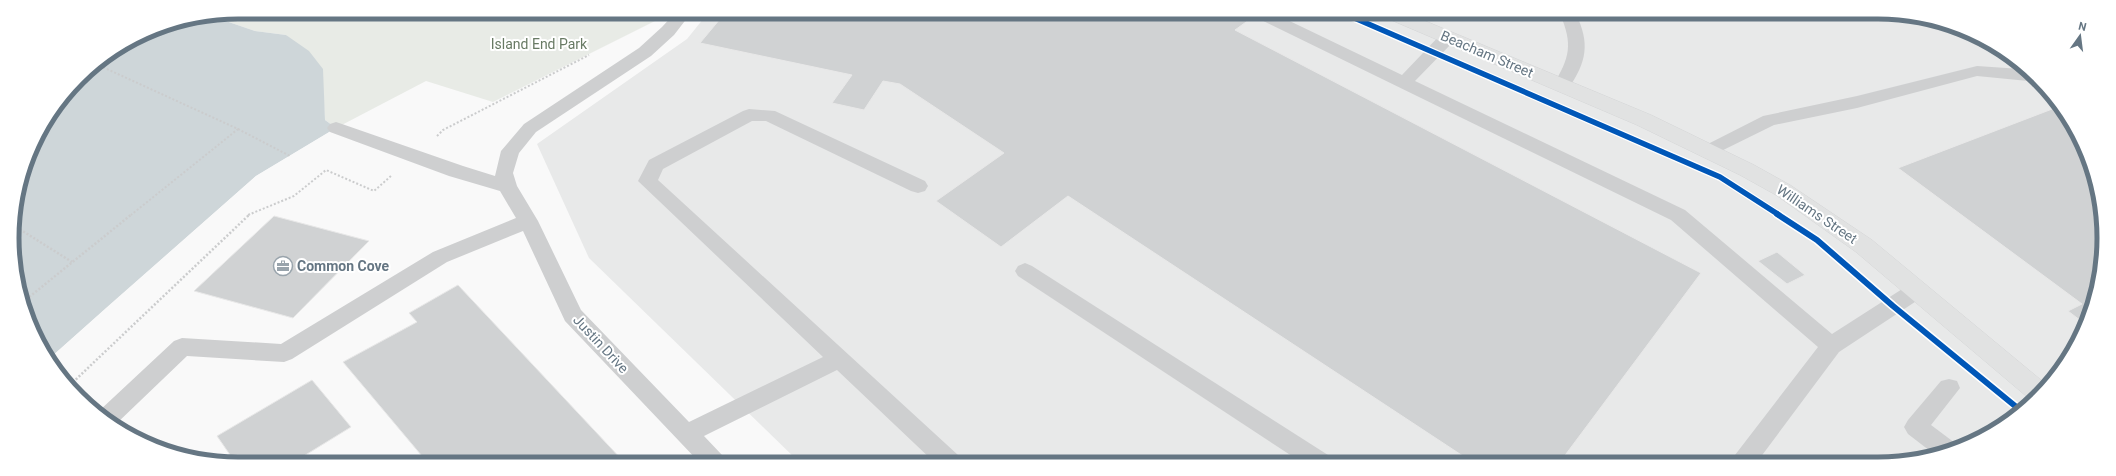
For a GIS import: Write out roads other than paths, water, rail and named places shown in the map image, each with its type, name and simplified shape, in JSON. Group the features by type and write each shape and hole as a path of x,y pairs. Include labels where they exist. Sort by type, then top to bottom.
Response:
{"main road":[{"name":"Beacham Street","path":"1404,19 1562,84"},
{"name":"Williams Street","path":"1562,84 1709,151 1783,190 1864,246 2036,390"}],"lane":[{"name":"Justin Drive","path":"677,19 668,31 645,52 545,118 525,133 510,151 504,173 507,186 528,221 573,315 709,457"},
{"path":"1271,19 1678,215 1831,346"},
{"path":"1562,84 1570,75 1578,52 1578,39 1570,19"},
{"path":"1404,83 1448,37"},
{"path":"1709,151 1769,120 1857,102 1977,71 2024,75"},
{"path":"918,186 769,115 749,115 656,165 648,181 945,457"},
{"path":"336,128 456,171 507,186"},
{"path":"110,415 182,347 254,350 284,353 440,257 528,221"},
{"path":"1025,271 1312,457"},
{"path":"1747,457 1831,346 1917,290"},
{"path":"686,434 839,359"},
{"path":"1943,447 1916,427 1949,388"}],"place":[{"name":"Common Cove","path":"283,266"}],"park label":[{"name":"Island End Park","path":"539,44"}]}
